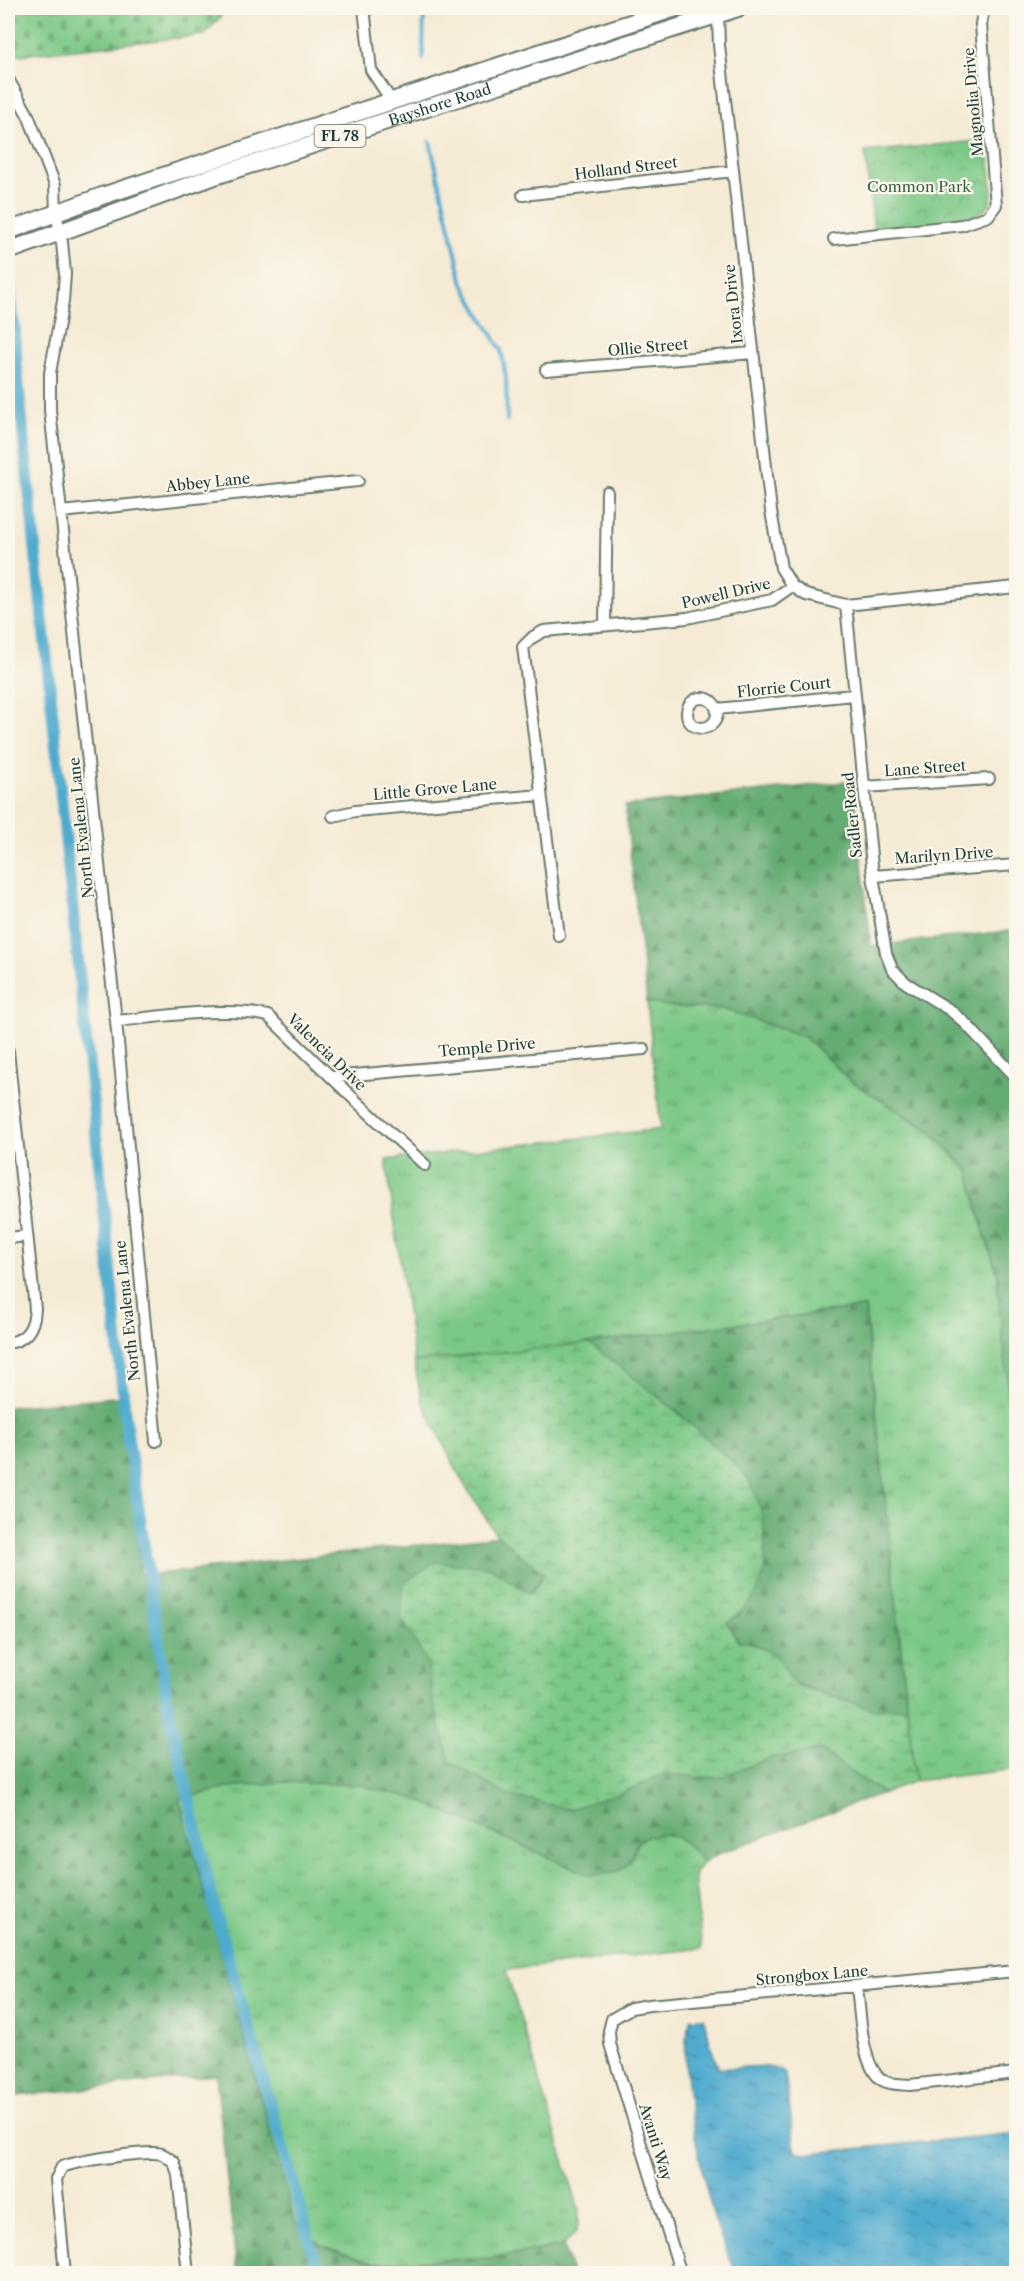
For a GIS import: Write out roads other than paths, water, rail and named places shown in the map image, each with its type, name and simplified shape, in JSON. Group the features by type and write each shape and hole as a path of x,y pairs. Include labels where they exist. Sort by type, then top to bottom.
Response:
{"main road":[{"name":"Bayshore Road","path":"8,231 391,100 676,8"},
{"path":"482,91 500,78 690,15 702,8"},
{"name":"Bayshore Road","path":"8,251 212,177 722,11 738,8"}],"street":[{"path":"364,8 371,70 391,100"},
{"name":"Magnolia Drive","path":"834,238 962,225 988,216 996,205 981,30 984,8"},
{"name":"Ixora Drive","path":"722,11 733,171 777,552 781,568 792,586"},
{"name":"North Evalena Lane","path":"8,79 28,115 55,184 56,213 64,261 64,292 50,373 50,410 116,1021 156,1441"},
{"name":"Holland Street","path":"523,195 733,171"},
{"name":"Ollie Street","path":"546,370 753,353"},
{"name":"Abbey Lane","path":"61,512 358,481"},
{"path":"605,625 607,492"},
{"name":"Powell Drive","path":"541,795 523,647 533,637 544,631 687,618 771,600 792,586 806,595 846,604 1017,587"},
{"name":"Sadler Road","path":"846,604 873,876 882,939 892,969 906,982 964,1022 1016,1077"},
{"name":"Florrie Court","path":"717,709 854,695"},
{"name":"Lane Street","path":"864,787 989,779"},
{"path":"541,795 559,936"},
{"name":"Little Grove Lane","path":"333,816 366,810 541,795"},
{"name":"Marilyn Drive","path":"873,876 1017,865"},
{"name":"Valencia Drive","path":"116,1021 228,1013 256,1013 268,1016 425,1165"},
{"name":"Temple Drive","path":"332,1077 644,1049"},
{"path":"8,1051 12,1131 35,1309 34,1323 27,1335 8,1344"},
{"path":"8,1238 27,1236"},
{"name":"Strongbox Lane","path":"612,2019 631,2008 649,2005 1017,1971"},
{"path":"857,1986 866,2055 872,2069 882,2080 910,2085 1017,2073"},
{"name":"Avanti Way","path":"612,2019 609,2031 610,2044 681,2274"},
{"path":"65,2274 56,2179 63,2167 74,2162 163,2154 174,2162 178,2175 188,2274"}],"water":[{"path":"692,2018 703,2018 719,2068 762,2066 785,2074 795,2149 798,2152 811,2153 1016,2133 1016,2273 736,2273 714,2217 691,2115 685,2057 687,2034"}],"waterway":[{"path":"423,59 424,8"},
{"path":"430,142 463,284 501,350 506,378 507,420"},
{"path":"8,278 127,1433 170,1716 217,1919 319,2274"}],"park label":[{"name":"Common Park","path":"919,186"}]}
